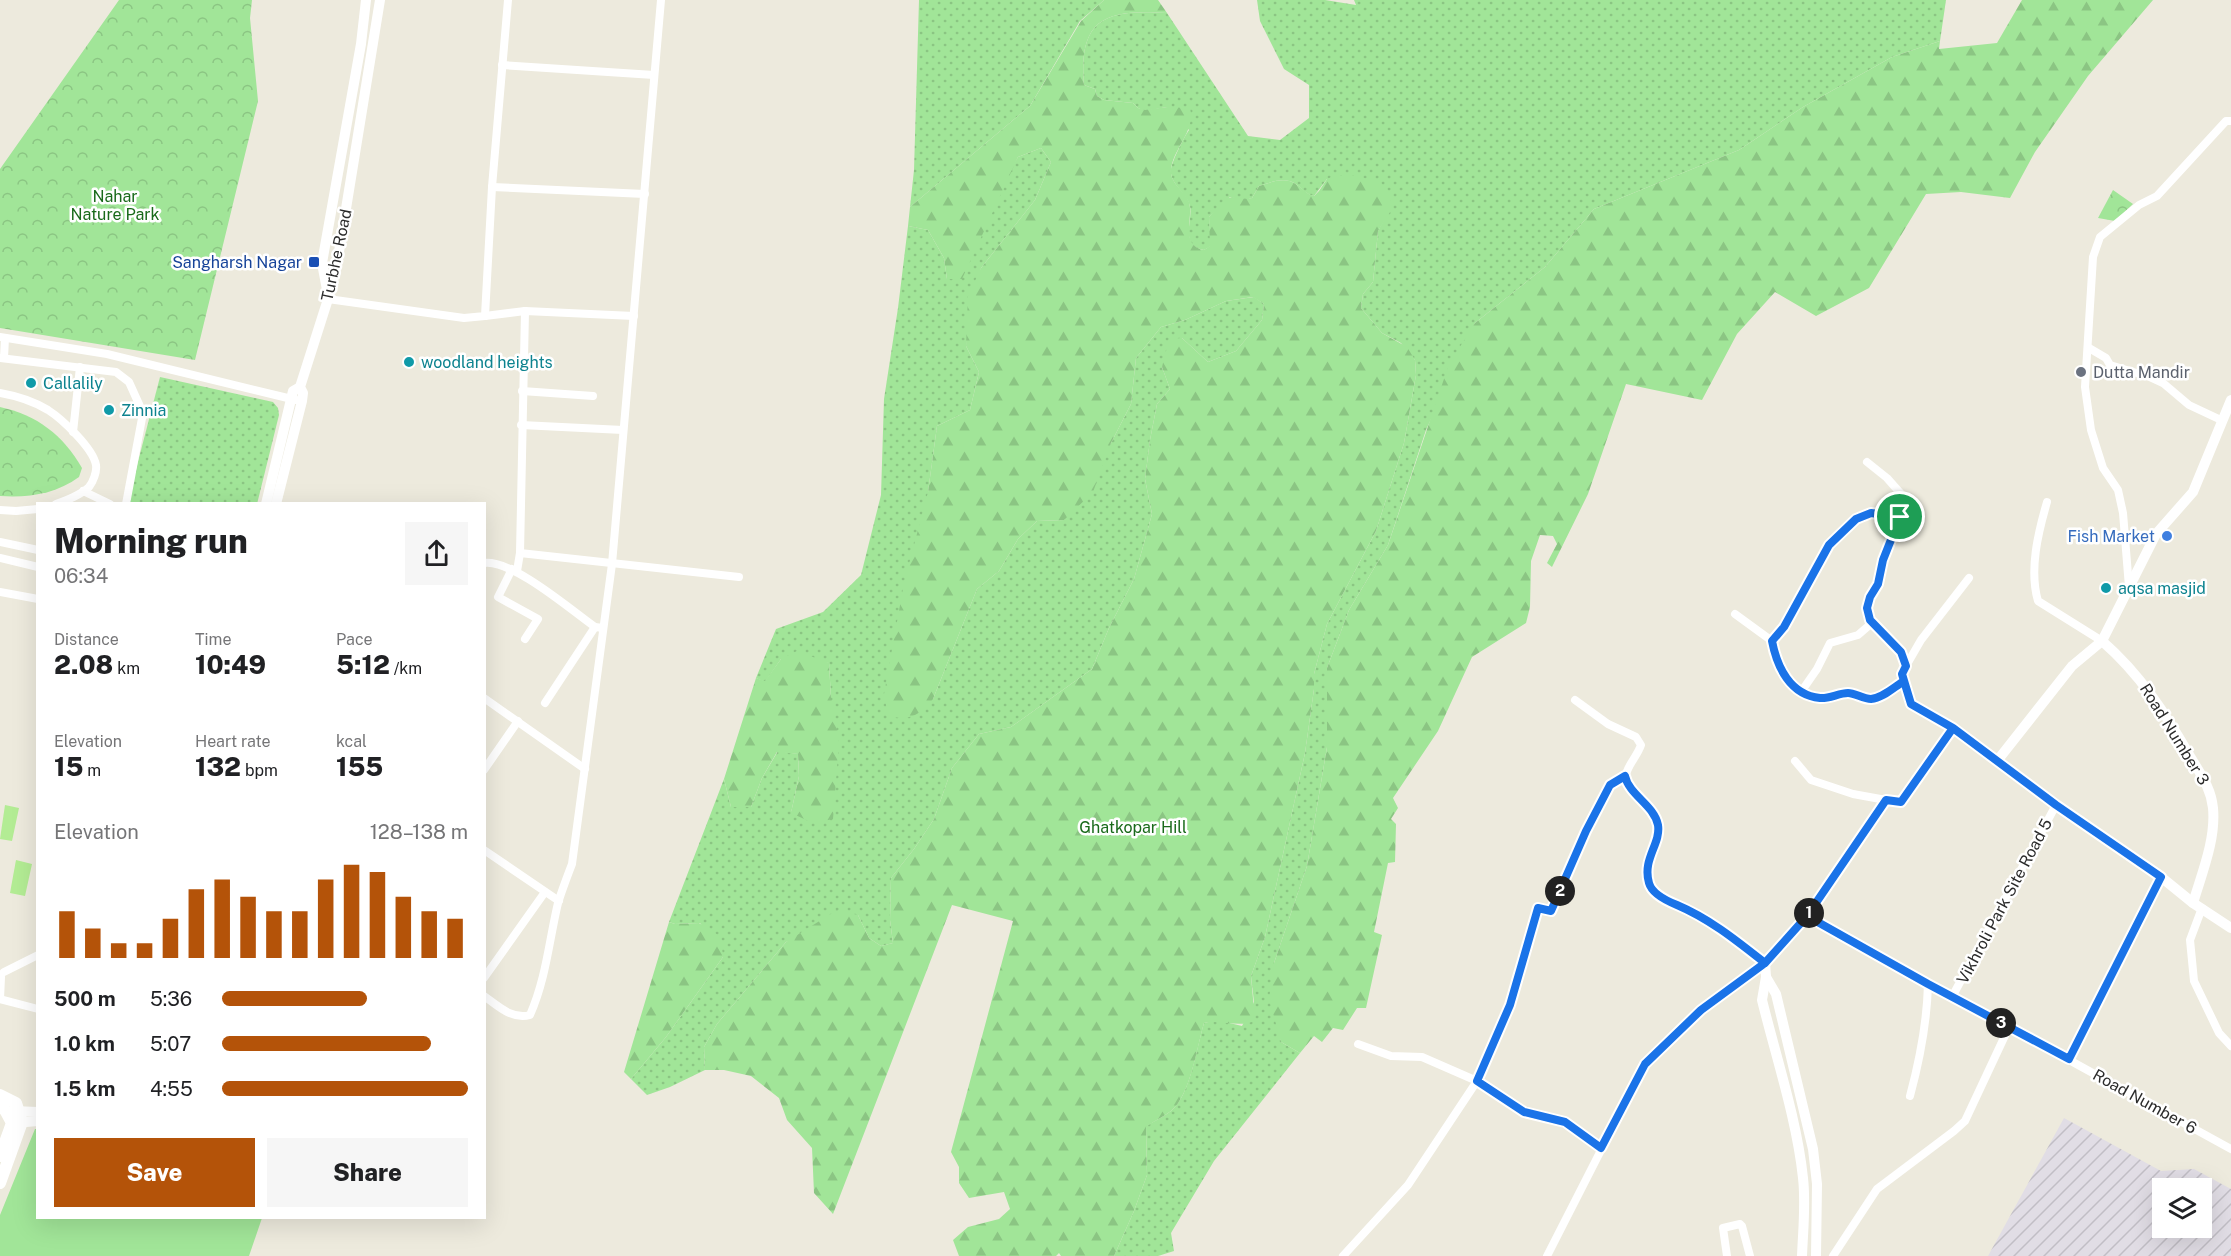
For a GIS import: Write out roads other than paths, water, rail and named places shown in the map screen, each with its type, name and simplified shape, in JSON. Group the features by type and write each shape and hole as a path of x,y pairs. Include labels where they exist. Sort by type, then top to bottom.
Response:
{"main road":[{"path":"0,1095 16,1103 18,1119 0,1183"},
{"path":"3,1109 18,1119"},
{"path":"0,1156 18,1119"}],"street":[{"path":"366,0 359,55 322,263 328,299 464,318 525,311 634,316"},
{"name":"Turbhe Road","path":"276,502 296,400 303,393 300,387 337,264 380,0"},
{"path":"485,316 492,187 508,0"},
{"path":"486,997 514,1016 521,1018 530,1015 545,973 559,901 572,864 585,769 599,628 612,564 661,0"},
{"path":"502,65 654,75"},
{"path":"2129,587 2123,513 2118,490 2103,468 2091,430 2085,387 2093,257 2100,237 2139,205 2157,196 2226,121 2231,121"},
{"path":"492,187 645,194"},
{"path":"525,311 520,553 514,570 498,597 538,619 525,639"},
{"path":"126,502 143,414 129,382 116,372 2,358 3,337 107,354 296,400 267,502"},
{"path":"2089,348 2106,358 2110,365 2150,377 2163,384 2189,405 2221,420"},
{"path":"74,432 80,367"},
{"path":"522,391 594,396"},
{"path":"0,393 33,402 48,410 74,432 96,465 90,486 60,502"},
{"path":"1997,761 2072,666 2102,641 2156,534 2193,492 2231,400"},
{"path":"521,424 623,430"},
{"path":"1867,462 1887,478 1902,495 1900,517 1883,560 1878,584 1870,597 1867,608 1873,622 1901,652 1906,666"},
{"path":"83,491 106,502"},
{"path":"2047,502 2039,530 2036,563 2035,589 2038,601 2102,641"},
{"path":"0,510 36,509"},
{"path":"1772,641 1784,627 1829,545 1856,519 1871,513 1900,517"},
{"path":"0,542 36,550"},
{"path":"520,553 739,577"},
{"path":"0,558 36,567"},
{"path":"486,563 493,562 514,570 599,628"},
{"path":"1969,578 1921,640 1902,674 1911,704 1953,728 2056,805 2231,928"},
{"path":"0,592 36,599"},
{"path":"1735,614 1772,641 1776,660 1783,675 1800,692 1821,698 1849,693 1871,699 1886,694 1904,681"},
{"path":"1800,692 1817,669 1830,643 1858,635 1873,622"},
{"path":"545,703 599,628"},
{"name":"Road Number 3","path":"2102,641 2125,661 2144,683 2209,788 2213,810 2210,846 2198,905"},
{"path":"486,699 585,769"},
{"path":"1575,700 1608,724 1636,737 1641,745 1638,754 1626,770 1625,776 1628,784 1651,811 1658,825 1657,837 1648,858 1647,872 1650,886 1665,900 1708,920 1765,963 1766,977 1762,1000 1798,1146 1803,1179 1802,1256"},
{"path":"486,767 518,722"},
{"path":"1795,761 1810,780 1853,794 1901,802 1953,728"},
{"path":"1343,1256 1408,1185 1477,1081 1510,1005 1538,908 1551,911 1586,831 1610,785 1625,776"},
{"path":"1547,1256 1645,1064 1701,1010 1765,963 1807,916 1886,800"},
{"name":"Vikhroli Park Site Road 5","path":"1952,997 2056,805"},
{"path":"486,851 559,901"},
{"path":"2069,1059 2161,877"},
{"path":"486,975 545,892"},
{"path":"2198,905 2190,940 2194,981 2219,1033 2231,1046"},
{"name":"Road Number 6","path":"1807,916 2231,1149"},
{"path":"36,956 1,973 0,999 36,1008"},
{"path":"1766,977 1776,994 1813,1149 1816,1178 1816,1256"},
{"path":"1910,1096 1919,1065 1928,984"},
{"path":"1833,1256 1877,1189 1965,1121 2008,1027"},
{"path":"1770,1034 1785,1031"},
{"path":"1359,1044 1391,1056 1422,1057 1477,1081 1524,1112 1565,1122 1601,1148"},
{"path":"1784,1090 1798,1087"},
{"path":"18,1119 36,1113"},
{"path":"18,1119 36,1121"},
{"path":"1803,1179 1816,1178"},
{"path":"1724,1254 1722,1228 1740,1224 1750,1256"}],"place":[{"name":"Sangharsh Nagar","path":"314,262"},
{"name":"woodland heights","path":"409,362"},
{"name":"Dutta Mandir","path":"2081,372"},
{"name":"Callalily","path":"31,383"},
{"name":"Zinnia","path":"109,410"},
{"name":"Fish Market","path":"2167,536"},
{"name":"aqsa masjid","path":"2106,588"}],"park label":[{"name":"Nahar Nature Park","path":"115,205"},
{"name":"Ghatkopar Hill","path":"1133,827"}]}
